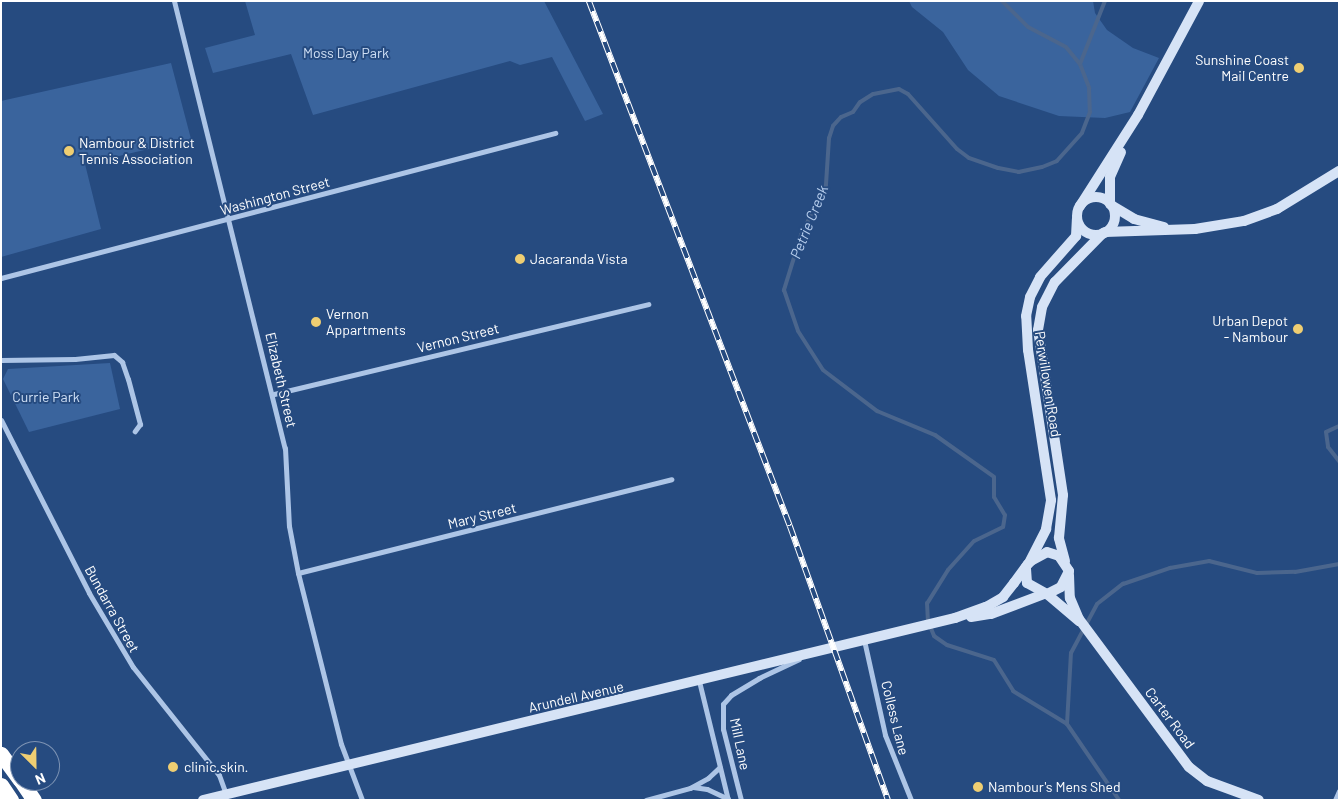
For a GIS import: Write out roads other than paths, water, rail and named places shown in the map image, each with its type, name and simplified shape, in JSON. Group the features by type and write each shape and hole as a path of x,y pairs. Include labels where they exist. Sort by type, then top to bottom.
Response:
{"highway":[{"path":"1,754 10,767"},
{"path":"1,785 11,800"}],"main road":[{"path":"1104,233 1114,218 1111,205 1111,174 1138,115 1199,1"},
{"path":"1138,115 1080,206 1077,219 1088,233 1175,230 1217,226 1254,218 1276,209 1339,172"},
{"path":"1080,206 1096,197 1134,219 1175,230"},
{"name":"Perwillowen Road","path":"1027,566 1046,529 1051,500 1026,339 1026,316 1030,297 1040,277 1076,236 1077,219"},
{"name":"Perwillowen Road","path":"1068,568 1059,538 1063,495 1038,330 1042,307 1055,282 1104,233"},
{"path":"1052,552 1068,568 1059,589 1045,594 1027,583 1027,566 1037,556 1052,552"},
{"name":"Arundell Avenue","path":"967,616 1003,597 1027,566"},
{"name":"Carter Road","path":"1068,568 1070,598 1077,618"},
{"name":"Arundell Avenue","path":"203,800 699,681 886,634 955,618 991,614 1045,594"},
{"name":"Carter Road","path":"1045,594 1077,618 1198,776 1259,800"}],"street":[{"name":"Elizabeth Street","path":"174,1 274,394 287,462 288,526 298,573 341,744 362,800"},
{"name":"Washington Street","path":"1,278 229,220 555,133"},
{"name":"Vernon Street","path":"274,394 648,304"},
{"path":"1,360 75,359 114,355 122,362 128,379 140,424 135,431"},
{"name":"Bundarra Street","path":"1,420 89,593 132,667 219,775 226,794"},
{"name":"Mary Street","path":"298,573 670,479"},
{"name":"Colless Lane","path":"864,640 885,735 911,800"},
{"name":"Mill Lane","path":"741,800 723,729 723,704 750,682 810,652"},
{"name":"Mill Lane","path":"699,681 728,799"},
{"path":"646,800 690,788 706,779 720,767"},
{"path":"690,788 707,789 728,799"},
{"path":"1336,800 1339,791"}],"waterway":[{"name":"Petrie Creek","path":"1002,1 1028,27 1066,47 1080,64 1089,88 1090,112 1082,133 1057,161 1042,167 1019,172 998,168 969,158 957,149 908,94 899,89 873,94 860,102 853,112 841,117 833,126 829,138 826,185 801,235 784,290 798,331 823,370 877,411 935,435 994,477 994,497 1005,515 1003,527 974,541 948,570 927,603 928,621 934,636 947,645 994,660 1013,691 1067,724 1119,800"},
{"path":"1080,64 1105,1"},
{"path":"1339,426 1326,432 1328,447 1339,461"},
{"path":"1067,724 1071,653 1097,604 1123,584 1170,568 1209,561 1257,573 1295,572 1339,564"}],"railway":[{"path":"589,1 790,526 888,800"}],"place":[{"name":"Sunshine Coast Mail Centre","path":"1299,68"},
{"name":"Nambour & District Tennis Association","path":"69,151"},
{"name":"Jacaranda Vista","path":"520,259"},
{"name":"Vernon Appartments","path":"316,322"},
{"name":"Urban Depot - Nambour","path":"1298,329"},
{"name":"clinic.skin.","path":"173,767"},
{"name":"Nambour's Mens Shed","path":"978,787"}],"park label":[{"name":"Moss Day Park","path":"346,53"},
{"name":"Currie Park","path":"46,397"}]}
